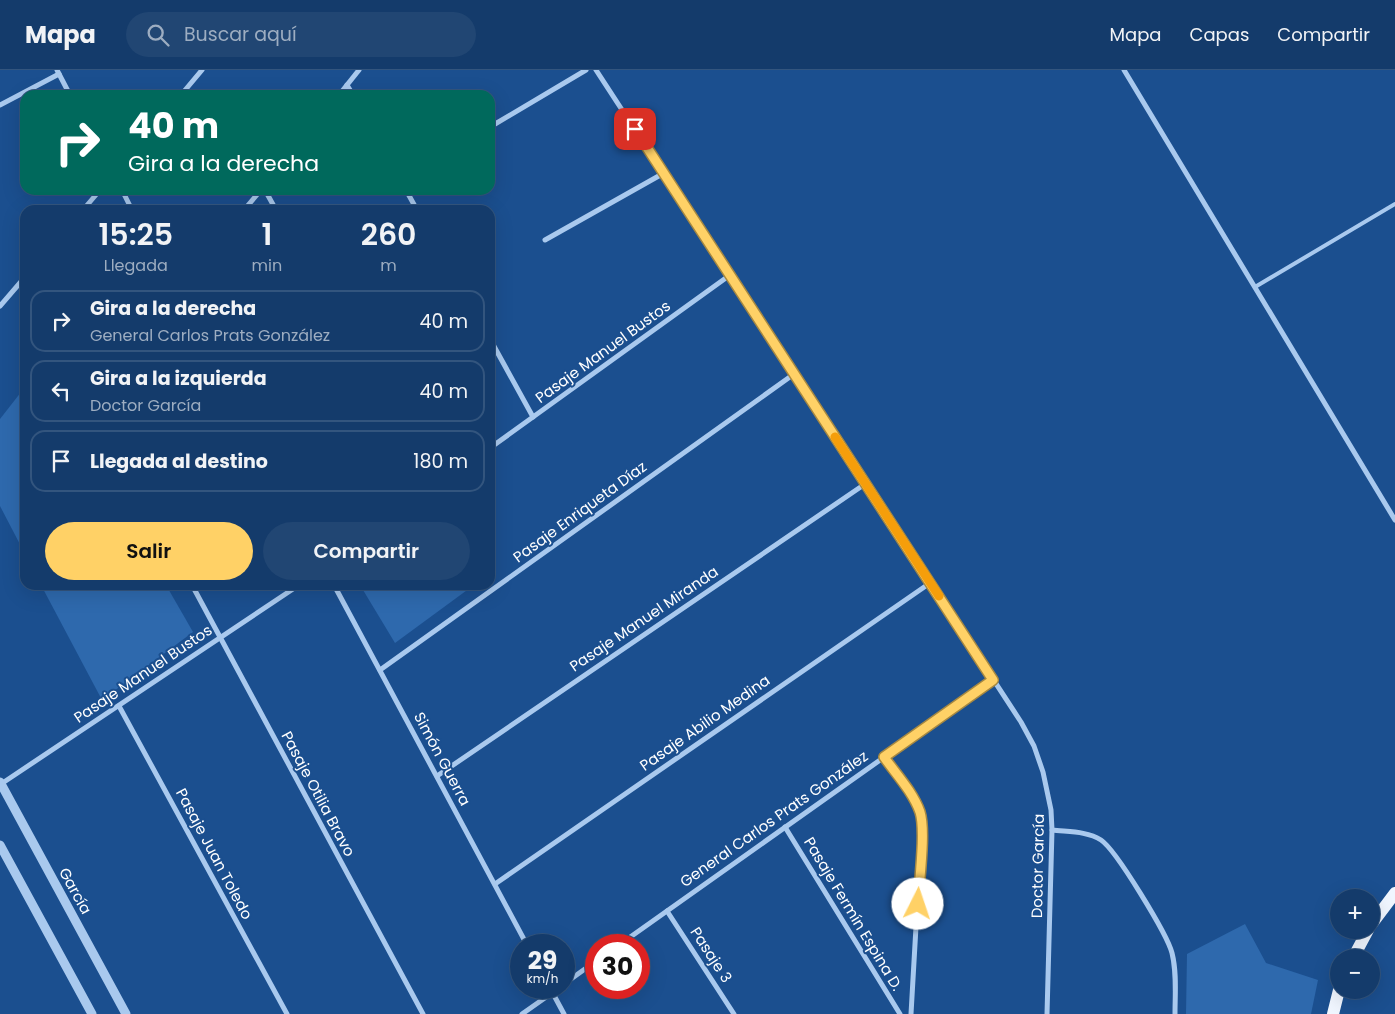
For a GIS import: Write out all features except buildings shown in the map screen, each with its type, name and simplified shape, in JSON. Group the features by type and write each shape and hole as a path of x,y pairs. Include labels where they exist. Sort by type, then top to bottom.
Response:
{"main road":[{"path":"1380,915 1393,901"},
{"path":"1333,1014 1337,999"}],"street":[{"path":"185,90 202,70"},
{"path":"343,90 359,70"},
{"path":"495,123 586,70"},
{"name":"Doctor García","path":"596,70 1021,722 1034,746 1048,790 1052,830 1047,1014"},
{"path":"1124,70 1395,520"},
{"path":"26,90 58,72 67,90"},
{"path":"347,85 350,90"},
{"path":"0,105 20,94"},
{"path":"545,240 664,173"},
{"path":"87,205 96,195"},
{"path":"248,205 257,195"},
{"name":"Pasaje Manuel Bustos","path":"495,444 730,275"},
{"path":"0,306 20,283"},
{"path":"495,349 534,417"},
{"name":"Pasaje Enriqueta Díaz","path":"495,588 794,374"},
{"name":"Pasaje Manuel Miranda","path":"437,776 866,484"},
{"name":"Pasaje Abilio Medina","path":"495,884 930,583"},
{"name":"Pasaje Otilia Bravo","path":"195,590 423,1014"},
{"name":"Pasaje Manuel Bustos","path":"1,783 292,590"},
{"name":"Simón Guerra","path":"337,590 521,934"},
{"name":"Pasaje Enriqueta Díaz","path":"380,670 492,590"},
{"name":"General Carlos Prats González","path":"634,934 993,680"},
{"name":"Pasaje Juan Toledo","path":"119,706 286,1014"},
{"path":"884,757 916,804 922,822 911,1014"},
{"name":"García","path":"1,783 126,1014"},
{"name":"Pasaje Fermín Espina D.","path":"785,827 900,1014"},
{"path":"1052,830 1093,836 1106,844 1116,857 1160,927 1172,953 1176,985 1175,1014"},
{"path":"0,846 92,1014"},
{"name":"Pasaje 3","path":"667,910 734,1014"},
{"path":"522,1014 540,999"},
{"path":"556,999 564,1014"}],"lane":[{"path":"1255,287 1395,204"}],"shaded area":[{"path":"20,393 20,544 0,506 0,419"},
{"path":"44,590 169,590 193,632 102,700"},
{"path":"363,590 467,590 395,643"},
{"path":"1245,924 1266,963 1318,980 1311,1014 1186,1014 1187,954"}],"slow traffic":[{"path":"835,437 939,596"}],"route":[{"path":"635,129 993,680 884,757 911,796 920,813 922,831 918,904"}]}
